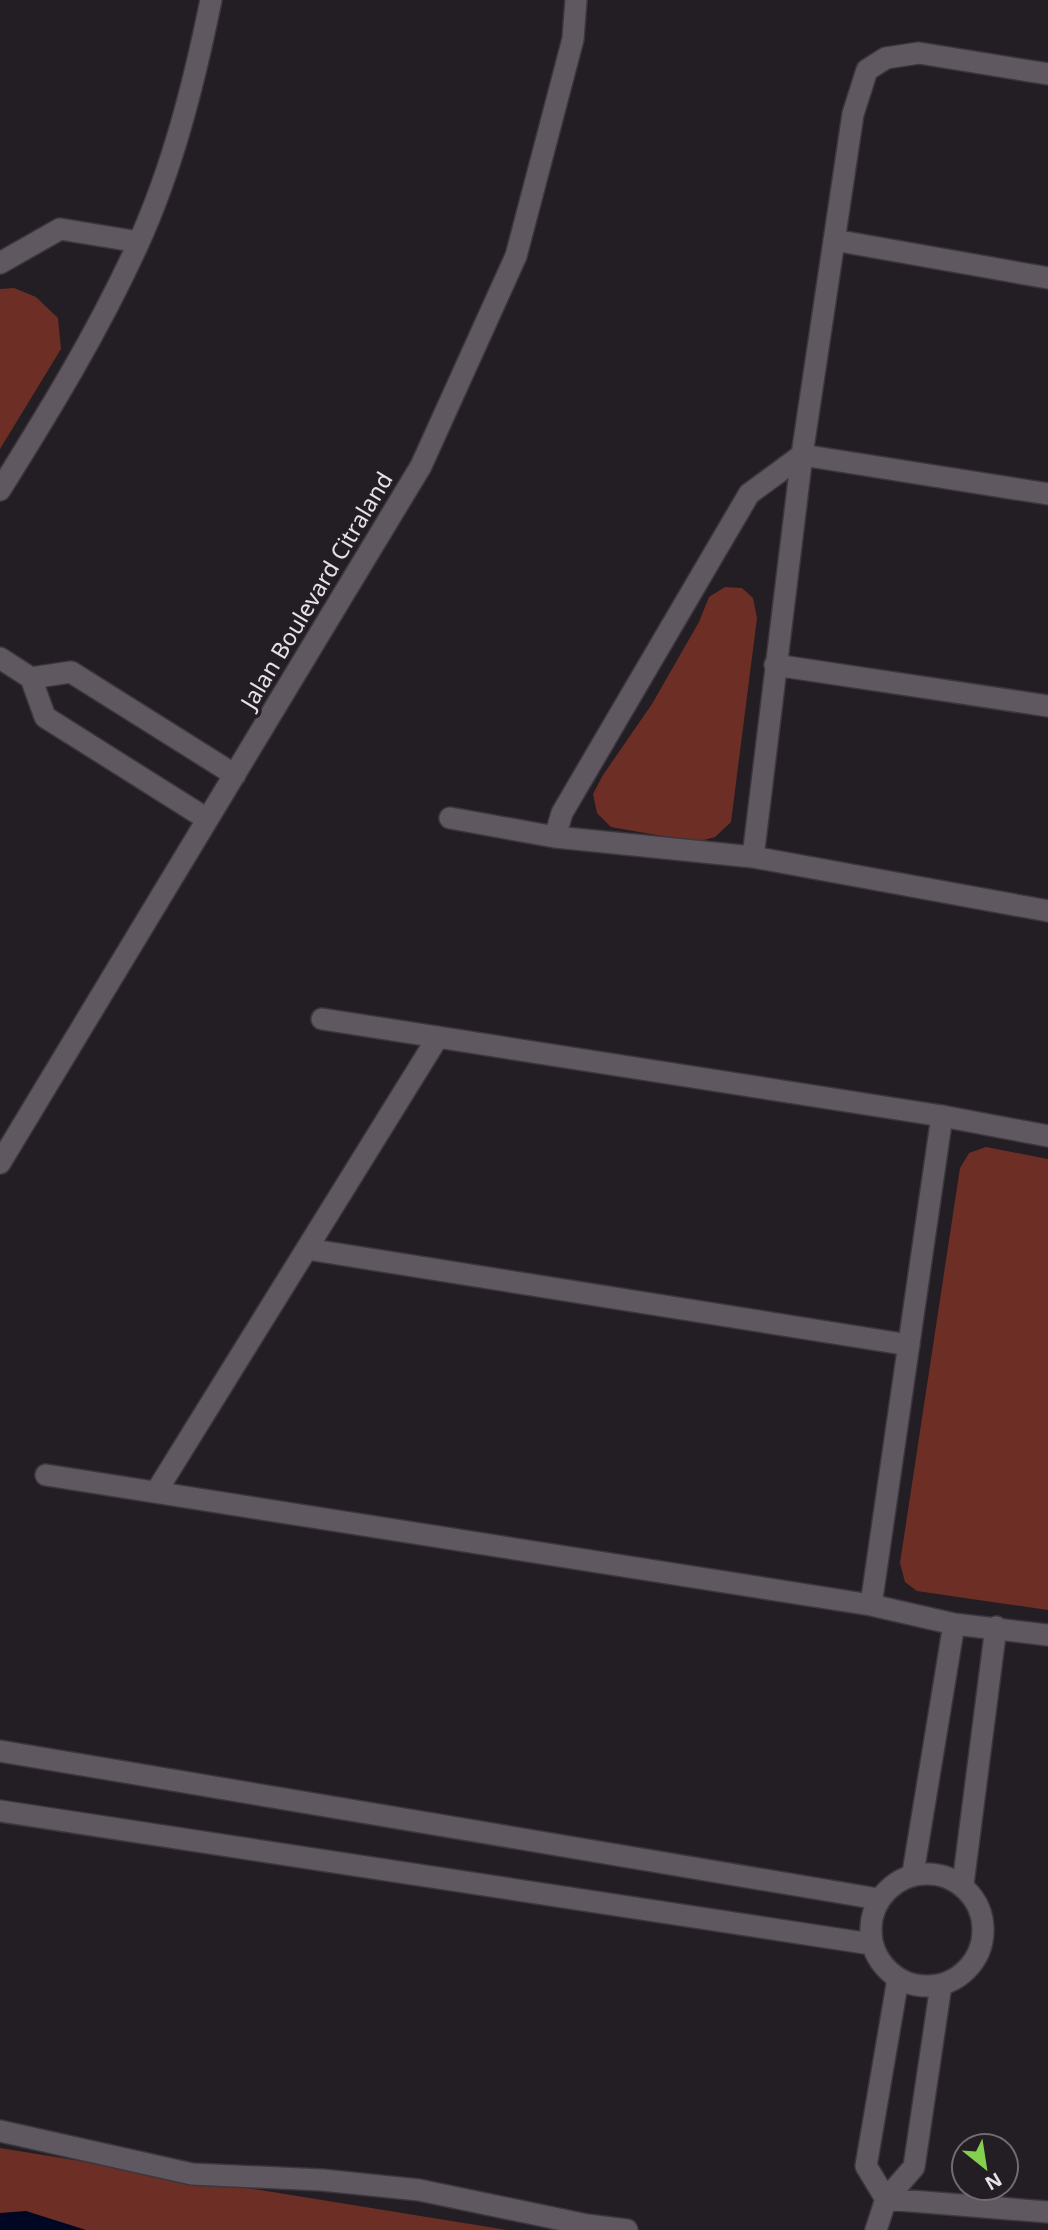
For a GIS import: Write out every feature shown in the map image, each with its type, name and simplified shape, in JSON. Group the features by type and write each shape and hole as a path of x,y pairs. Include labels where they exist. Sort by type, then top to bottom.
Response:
{"street":[{"path":"0,490 75,370 139,242 191,97 211,0"},
{"name":"Jalan Boulevard Citraland","path":"0,1163 421,466 516,256 573,39 576,0"},
{"path":"753,857 802,455 853,114 867,70 886,58 919,53 1048,74"},
{"path":"0,262 60,229 139,242"},
{"path":"834,240 1048,278"},
{"path":"555,837 562,813 749,494 802,455 1048,494"},
{"path":"0,658 31,678 46,717 207,818"},
{"path":"775,665 1048,706"},
{"path":"31,678 71,672 235,775"},
{"path":"450,818 555,837 753,857 1048,911"},
{"path":"322,1019 942,1116 1048,1136"},
{"path":"156,1492 438,1037"},
{"path":"871,1605 942,1116"},
{"path":"307,1249 908,1345"},
{"path":"46,1475 871,1605 954,1624 1048,1635"},
{"path":"914,1873 954,1624"},
{"path":"963,1884 996,1627"},
{"path":"0,1751 878,1899"},
{"path":"0,1811 872,1944"},
{"path":"914,1873 939,1873 963,1884 982,1910 983,1941 968,1969 941,1985 918,1986 898,1979 881,1964 872,1944 870,1921 878,1899 914,1873"},
{"path":"886,2199 866,2166 898,1979"},
{"path":"876,2230 886,2199 914,2167 941,1985"},
{"path":"0,2132 192,2174 322,2180 419,2190 587,2228 627,2230"},
{"path":"886,2199 1048,2212"}],"shaded area":[{"path":"14,288 36,297 58,318 61,349 0,449 0,289"},
{"path":"725,587 742,588 753,598 757,618 731,822 715,837 696,842 611,827 597,813 593,794 652,704 699,622 709,597"},
{"path":"986,1147 1048,1159 1048,1610 917,1591 905,1582 900,1563 960,1168 969,1153"},
{"path":"0,2148 507,2230 0,2230"}],"water":[{"path":"26,2211 86,2230 0,2230 0,2213"}]}
